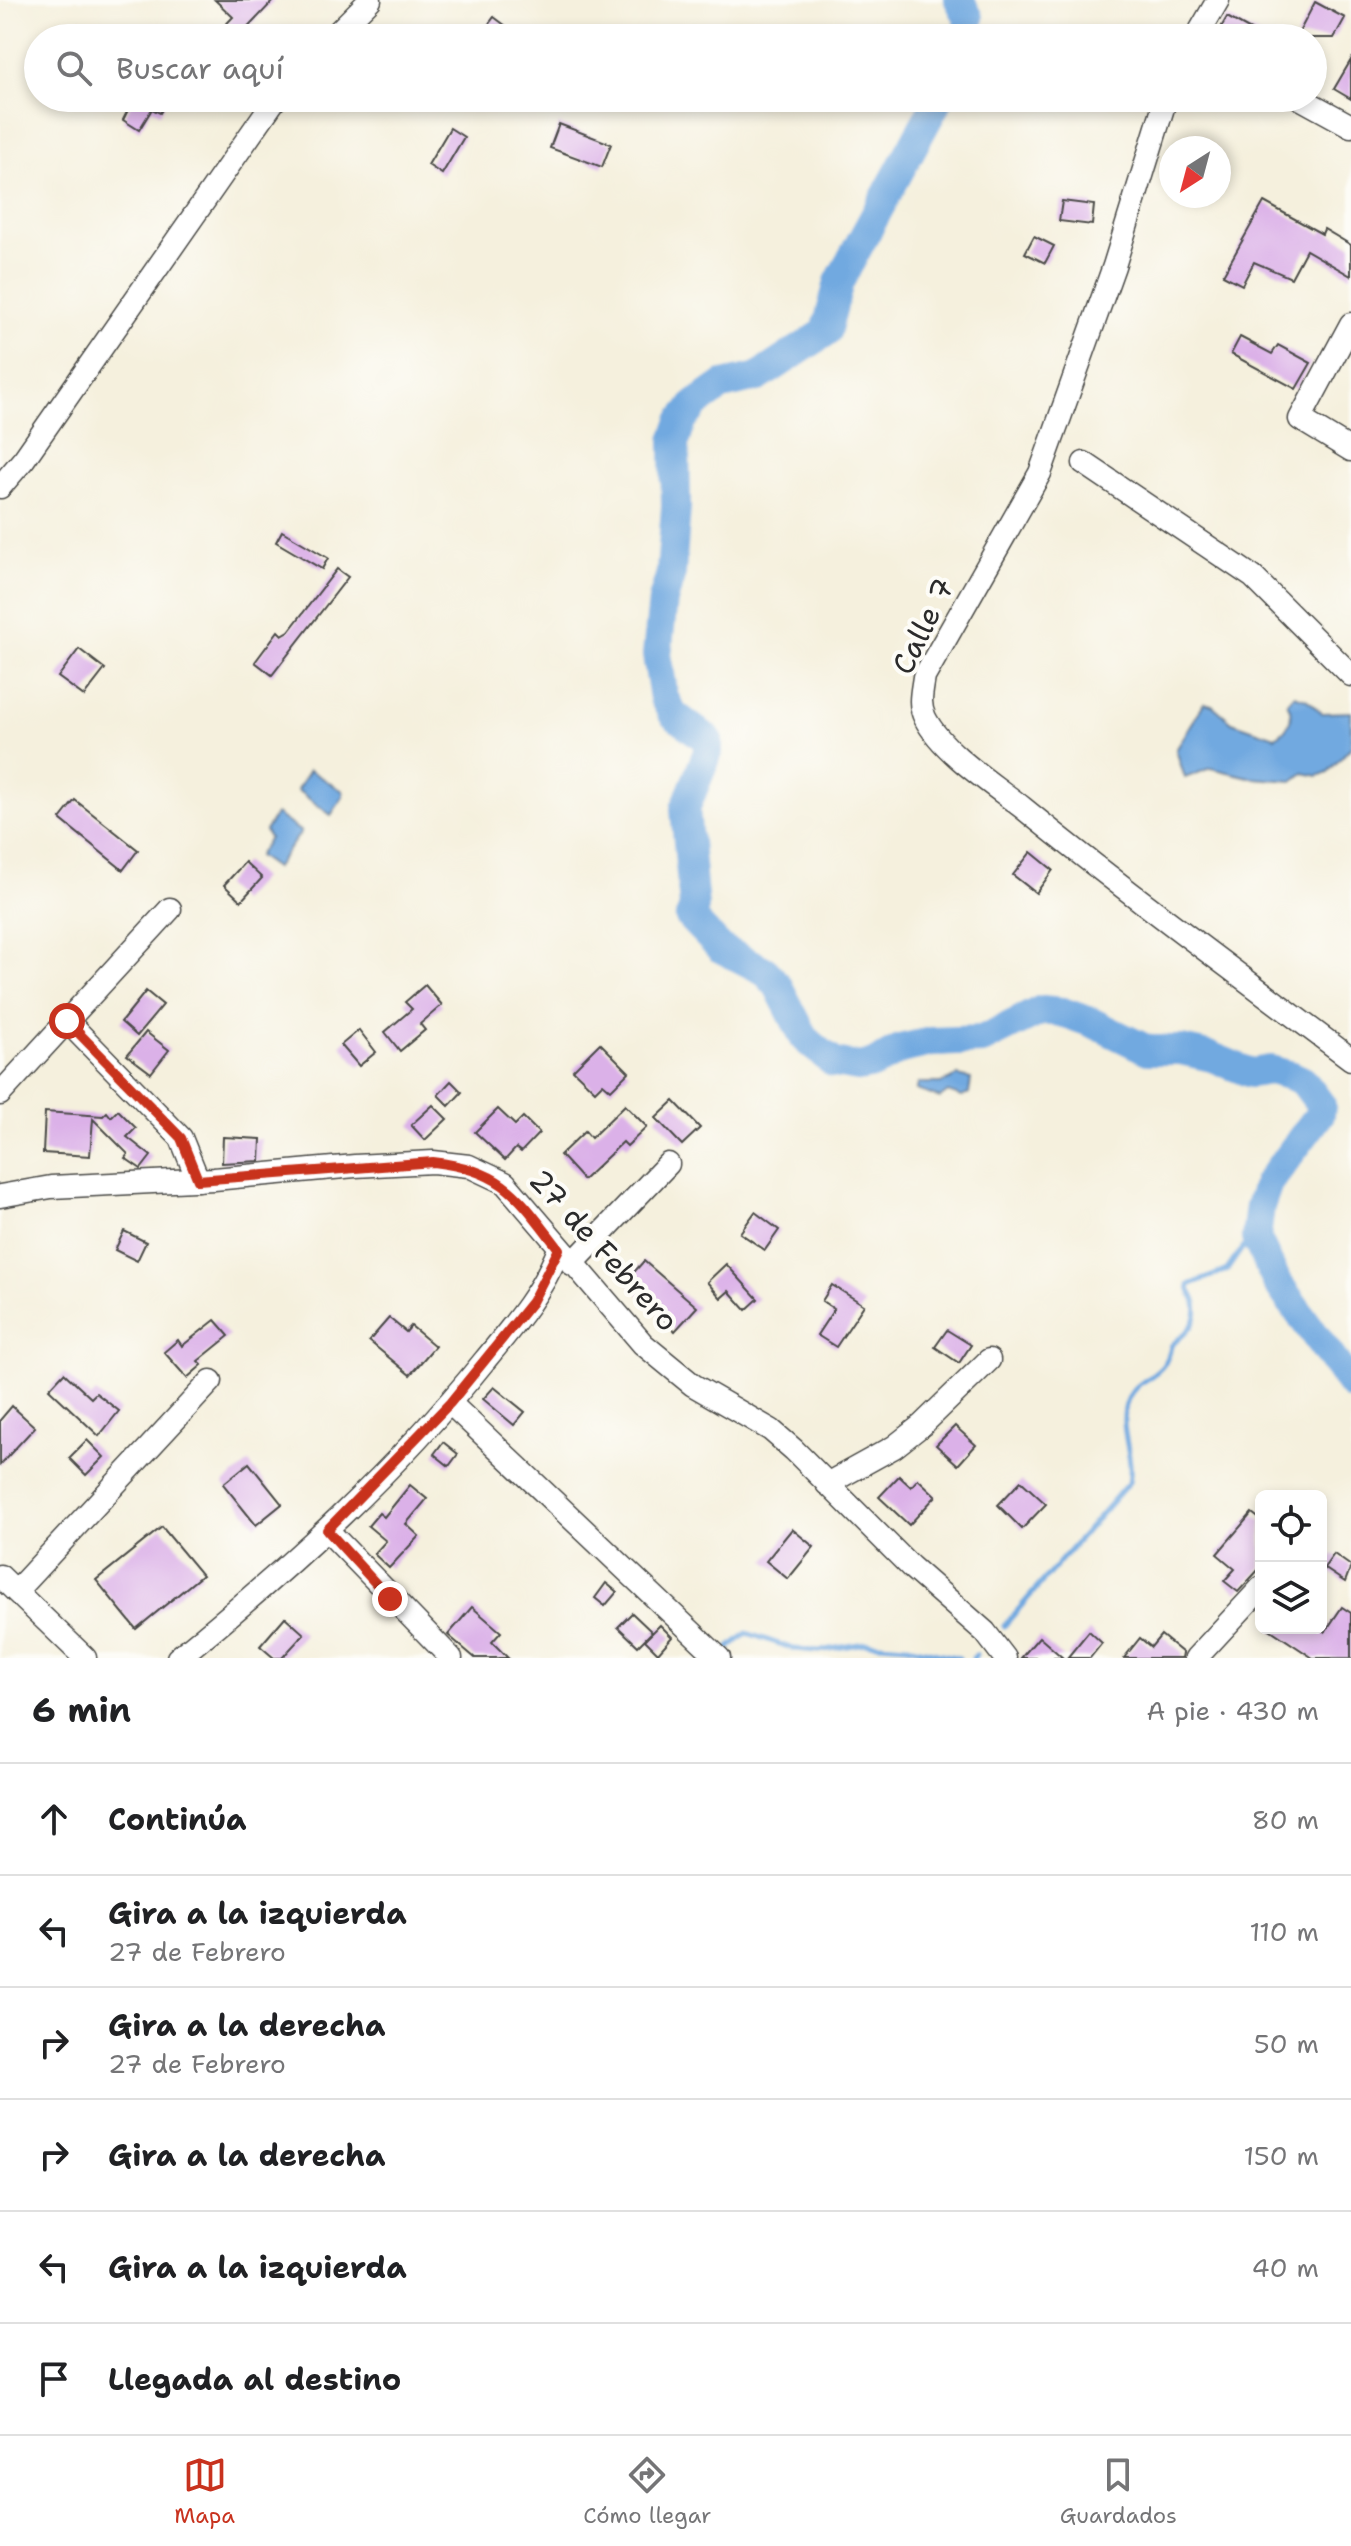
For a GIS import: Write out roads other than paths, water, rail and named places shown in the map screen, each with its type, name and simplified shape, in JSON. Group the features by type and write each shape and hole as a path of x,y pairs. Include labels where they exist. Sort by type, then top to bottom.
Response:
{"street":[{"path":"346,24 370,0"},
{"path":"1204,24 1218,0"},
{"path":"0,487 24,459 266,112"},
{"name":"Calle 7","path":"1162,112 1109,281 1040,473 924,677 920,701 926,719 945,744 1145,907 1351,1059"},
{"path":"1326,112 1351,126"},
{"path":"1351,324 1300,419 1351,450"},
{"path":"1084,463 1253,577 1351,675"},
{"path":"0,1094 170,909"},
{"path":"67,1021 181,1138 198,1180"},
{"name":"27 de Febrero","path":"0,1196 51,1187 198,1180 418,1162 469,1166 505,1183 643,1344 693,1385 771,1430 985,1632 1005,1658"},
{"path":"178,1658 327,1530 450,1403 566,1256 668,1164"},
{"path":"827,1484 894,1447 922,1425 989,1360"},
{"path":"85,1658 8,1584 211,1381"},
{"path":"450,1403 719,1658"},
{"path":"327,1530 451,1658"},
{"path":"1196,1658 1255,1594"}],"water":[{"path":"1294,695 1306,699 1322,713 1351,712 1351,747 1328,772 1318,776 1303,773 1293,781 1253,778 1211,768 1185,778 1176,750 1204,703 1212,705 1232,722 1275,737 1289,723 1291,713 1287,703"},
{"path":"309,770 343,791 343,797 331,815 297,790"},
{"path":"276,814 301,832 275,868 258,856 269,838 265,831"},
{"path":"958,1076 971,1079 969,1093 962,1097 948,1092 940,1098 916,1090 919,1083 942,1083"}],"waterway":[{"path":"959,0 969,18 968,24"},
{"path":"931,112 839,282 826,332 758,377 723,385 696,404 682,421 675,441 676,507 671,573 663,600 657,655 664,698 673,714 708,740 708,752 685,809 694,907 690,917 720,948 765,971 778,986 805,1039 834,1063 858,1067 874,1064 900,1049 931,1042 982,1040 1042,1010 1062,1012 1093,1023 1148,1050 1181,1050 1212,1057 1251,1073 1270,1070 1303,1081 1321,1105 1320,1114 1268,1183 1260,1206 1256,1238 1277,1282 1351,1385"},
{"path":"1004,1626 1129,1482 1130,1461 1124,1419 1128,1399 1138,1385 1164,1365 1171,1346 1193,1324 1197,1311 1189,1285 1227,1270 1243,1247 1259,1248"},
{"path":"728,1649 747,1633 794,1649 819,1651 865,1643 907,1646 959,1658"},
{"path":"973,1658 976,1655"}]}
